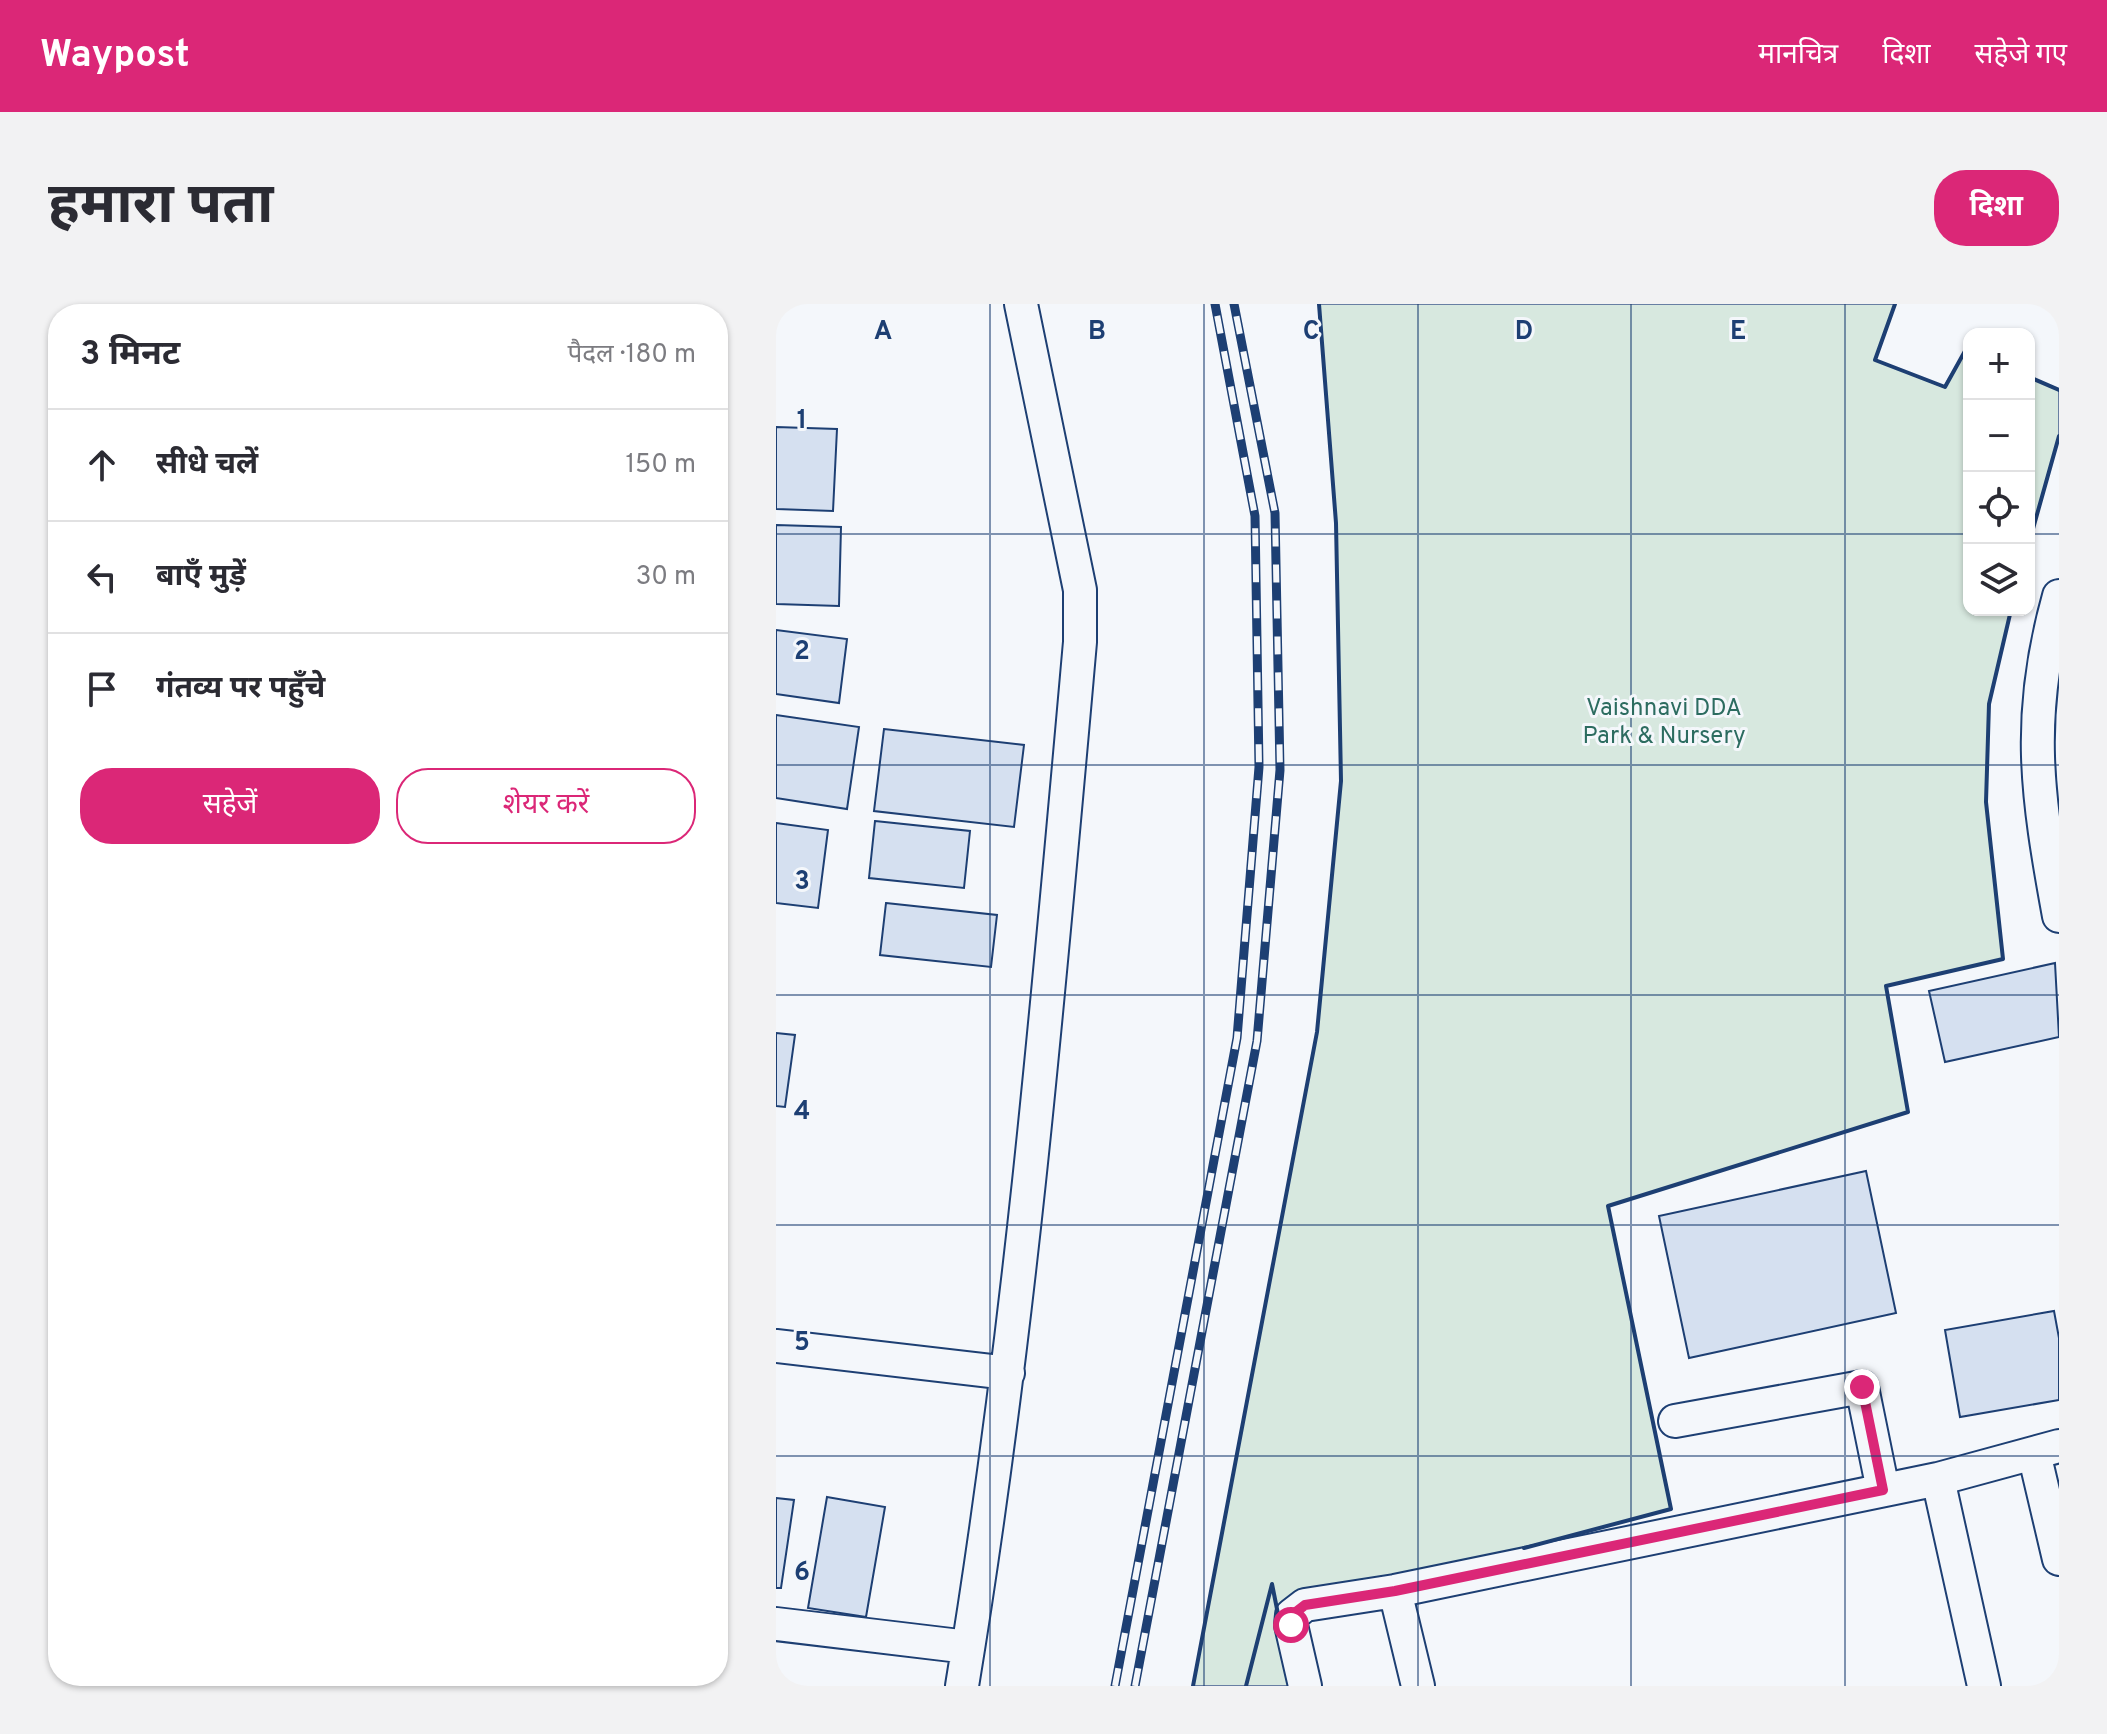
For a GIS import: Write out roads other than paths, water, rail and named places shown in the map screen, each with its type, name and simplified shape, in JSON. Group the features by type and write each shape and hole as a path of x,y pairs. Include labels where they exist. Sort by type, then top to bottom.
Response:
{"street":[{"path":"962,1686 1008,1373 1049,999 1080,642 1080,590 1021,304"},
{"path":"2059,596 2043,653 2036,735 2041,817 2059,916"},
{"path":"776,1346 1008,1373"},
{"path":"1675,1421 1862,1387 1883,1490"},
{"path":"1305,1686 1291,1625 1292,1615 1305,1605 1395,1591 1938,1479 2047,1450 2059,1559"},
{"path":"1938,1479 1984,1686"},
{"path":"1395,1591 1418,1686"},
{"path":"776,1624 968,1647"}],"railway":[{"path":"1115,1686 1237,1038 1259,767 1255,516 1215,304"},
{"path":"1135,1686 1257,1041 1280,770 1275,513 1234,304"}],"park label":[{"name":"Vaishnavi DDA Park & Nursery","path":"1664,723"}]}
